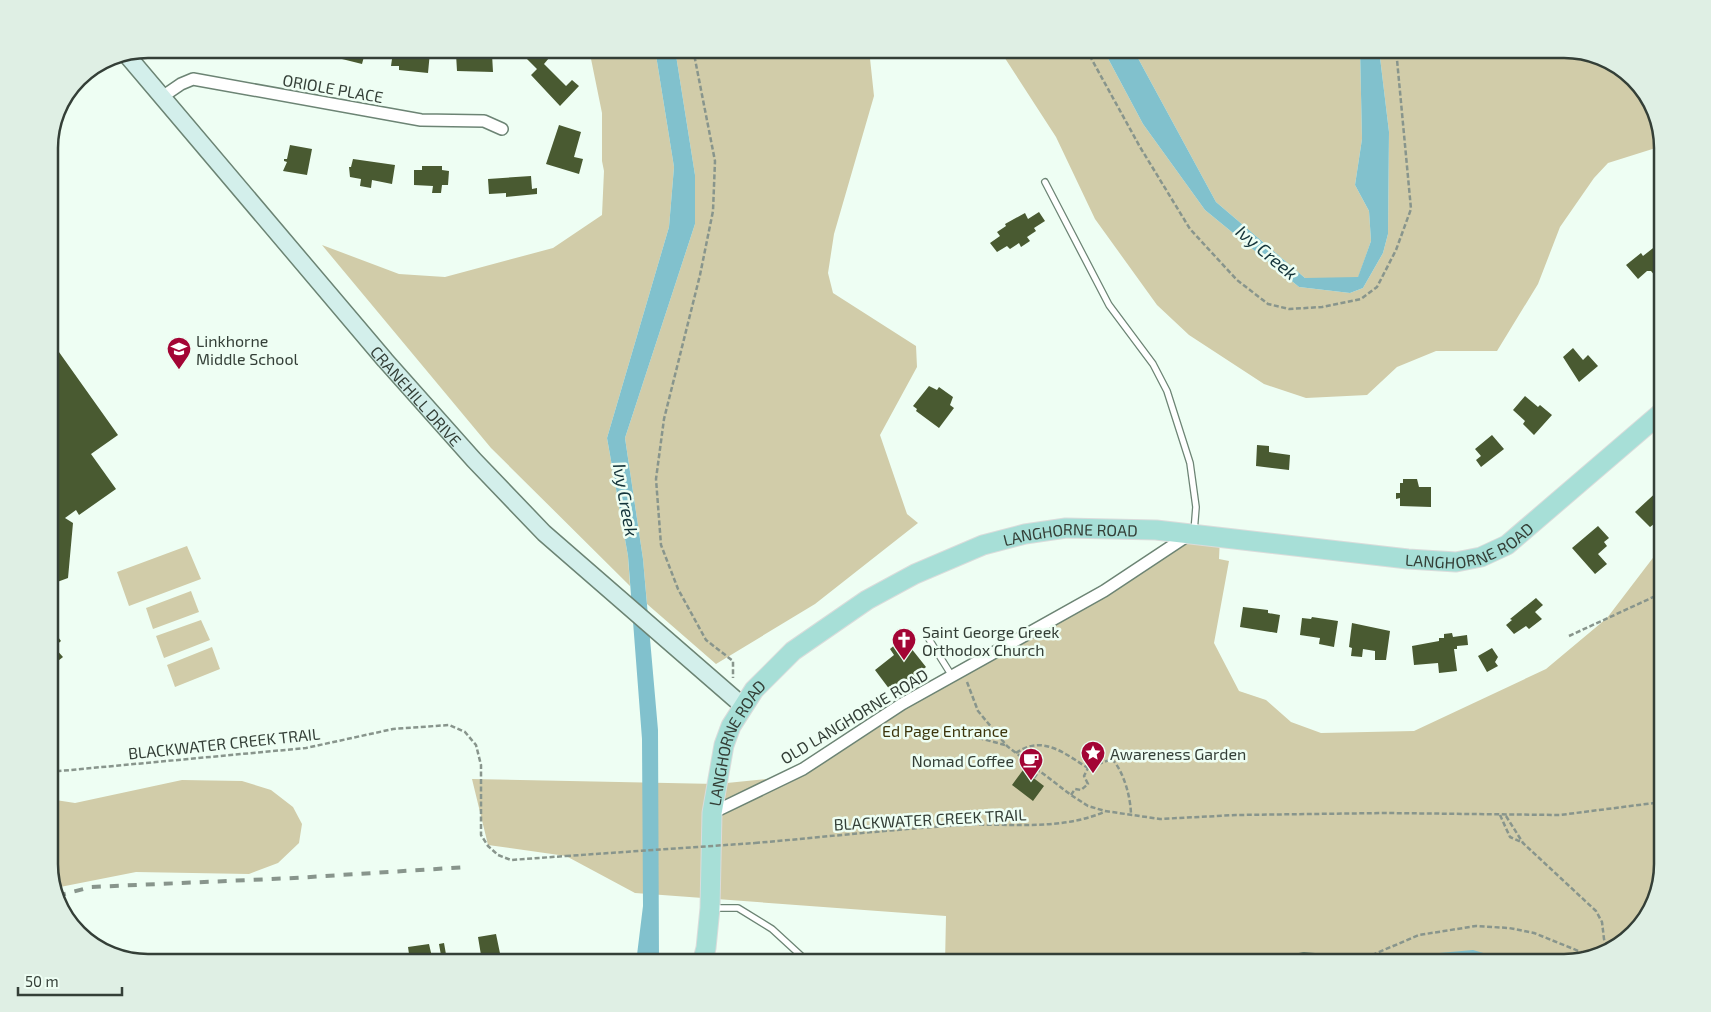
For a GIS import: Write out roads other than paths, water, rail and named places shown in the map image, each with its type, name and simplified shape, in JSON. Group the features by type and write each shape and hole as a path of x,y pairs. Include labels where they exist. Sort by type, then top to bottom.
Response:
{"main road":[{"name":"CRANEHILL DRIVE","path":"130,59 385,360 474,460 544,533 743,706"},
{"name":"LANGHORNE ROAD","path":"704,954 710,908 712,813 724,746 731,726 754,690 793,651 834,622 915,574 983,545 1025,534 1066,528 1108,527 1192,534 1408,559 1456,562 1481,557 1507,545 1653,419"}],"street":[{"name":"ORIOLE PLACE","path":"162,97 181,84 193,79 421,120 484,121 502,129"},
{"name":"OLD LANGHORNE ROAD","path":"712,813 802,769 902,704 1104,591 1192,534"}],"lane":[{"path":"1045,182 1082,248 1109,305 1153,364 1167,392 1190,463 1196,506 1192,534"},
{"path":"927,636 957,673"},
{"path":"710,908 738,908 772,928 799,954"}],"water":[{"name":"Ivy Creek","path":"656,58 676,58 695,175 695,224 625,438 643,559 658,730 659,954 637,954 643,906 642,739 628,556 607,438 669,227 674,167"},
{"name":"Ivy Creek","path":"1108,58 1138,58 1216,202 1305,278 1358,277 1371,241 1369,211 1355,185 1362,139 1360,58 1380,58 1389,132 1388,234 1383,253 1363,288 1350,293 1299,287 1205,210 1143,124"},
{"path":"1473,950 1487,954 1437,954"}],"railway":[{"path":"62,895 91,887 294,878 467,867"}],"place":[{"name":"Linkhorne Middle School","path":"179,370"},
{"name":"Saint George Greek Orthodox Church","path":"904,661"},
{"name":"Awareness Garden","path":"1093,774"},
{"name":"Nomad Coffee","path":"1031,781"}],"park label":[{"name":"Ed Page Entrance","path":"945,730"}]}
